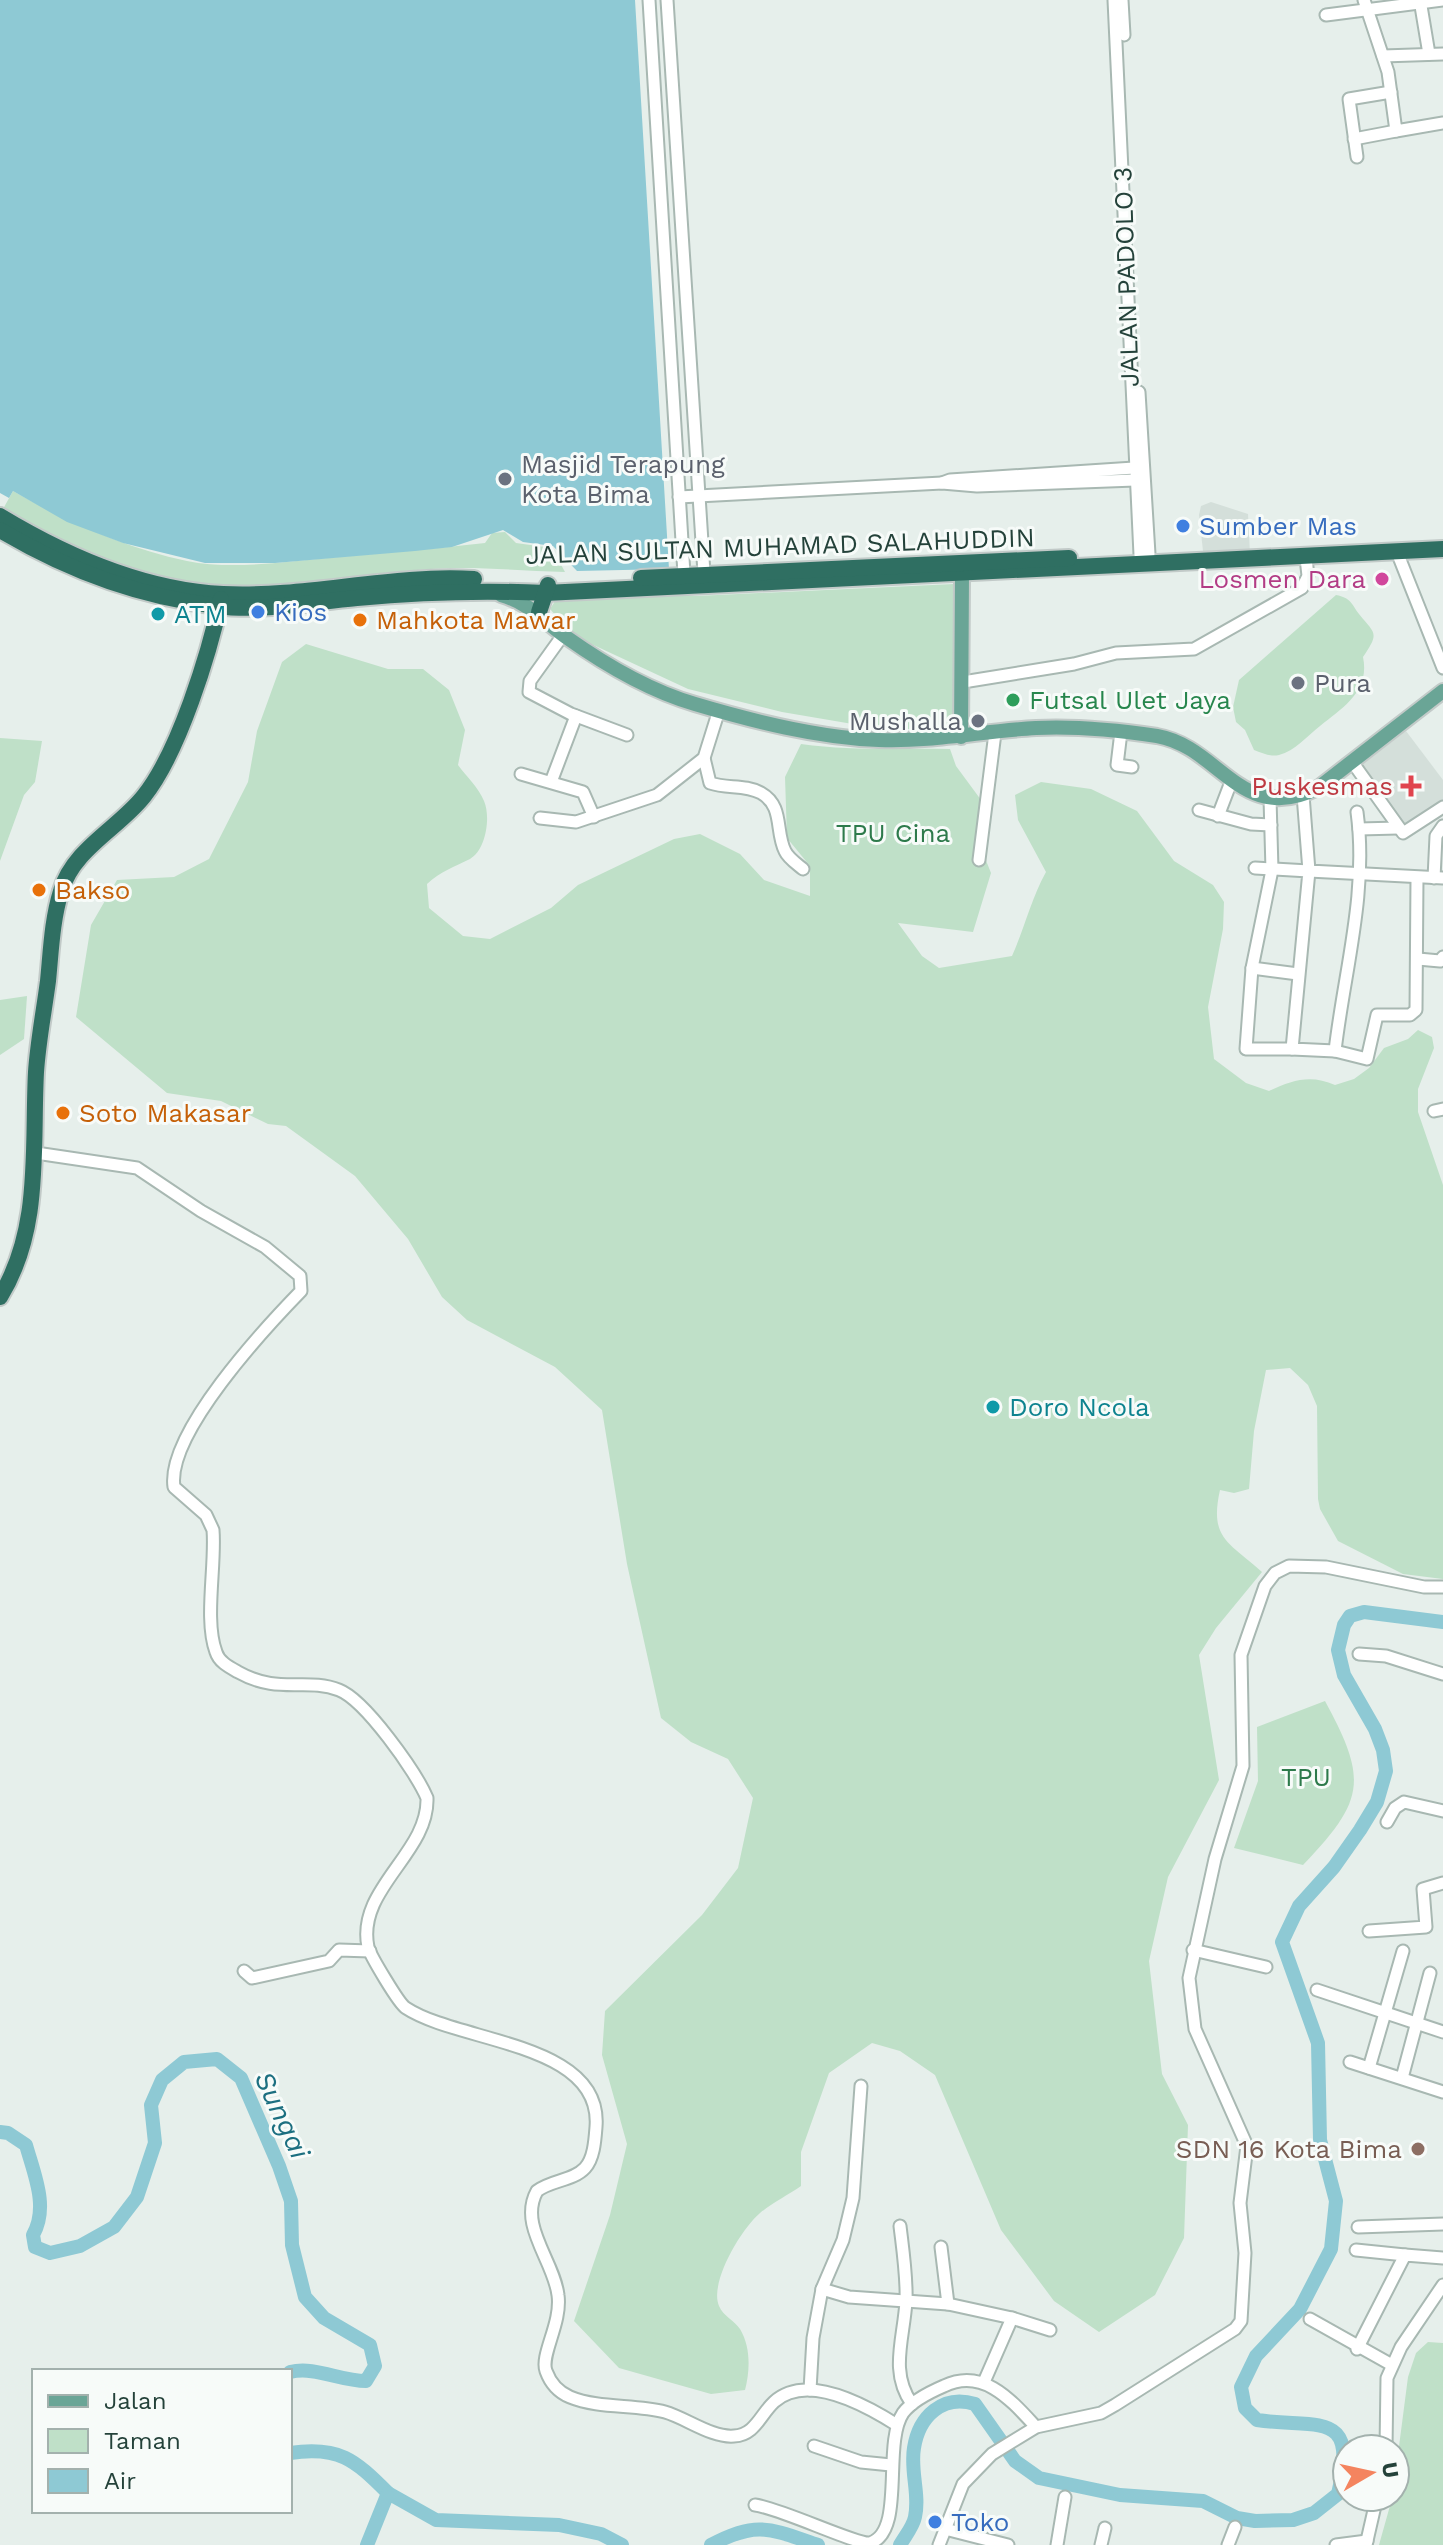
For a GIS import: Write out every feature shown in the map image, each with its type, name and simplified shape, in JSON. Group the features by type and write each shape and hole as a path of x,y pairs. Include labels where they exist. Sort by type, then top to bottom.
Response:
{"highway":[{"name":"JALAN SULTAN MUHAMAD SALAHUDDIN","path":"0,516 59,557"},
{"name":"JALAN SULTAN MUHAMAD SALAHUDDIN","path":"0,530 59,557 160,596 268,606 460,578 546,589 704,573 1178,553 1193,559"},
{"name":"JALAN SULTAN MUHAMAD SALAHUDDIN","path":"416,586 546,589 962,574 1180,564 1193,559 1306,558 1443,549"},
{"path":"539,612 546,589"},
{"path":"0,1297 13,1269 31,1209 36,1153 36,1069 62,887 97,841 148,792 201,674 220,600"}],"main road":[{"path":"961,737 962,574"},
{"path":"486,590 516,599 539,612 563,635 622,672 691,703 828,734 878,740 961,737 1069,727 1179,740 1231,782 1270,798 1303,795 1353,763 1443,691"}],"street":[{"path":"649,0 684,574"},
{"path":"667,0 704,573"},
{"name":"JALAN PADOLO 3","path":"1114,0 1122,80"},
{"name":"JALAN PADOLO 3","path":"1122,0 1122,80 1144,554"},
{"path":"1326,15 1365,4 1443,0"},
{"path":"1420,2 1429,54"},
{"path":"1365,4 1383,56 1396,131"},
{"path":"1383,56 1443,54"},
{"path":"1357,157 1349,99 1391,92"},
{"path":"655,99 673,99"},
{"path":"1354,139 1443,123"},
{"name":"JALAN PADOLO 3","path":"1136,404 1135,474 1144,554"},
{"path":"679,497 942,483 977,486 1135,474"},
{"path":"1397,552 1443,668"},
{"path":"963,682 1074,664 1116,653 1158,653 1202,647 1302,588 1308,576 1306,558"},
{"path":"563,635 528,689 532,695 576,716 627,735"},
{"path":"719,710 704,758 710,783 722,788 746,788 761,793 774,804 783,848 803,869"},
{"path":"551,782 576,716"},
{"path":"1121,732 1117,765 1132,767"},
{"path":"979,860 995,733"},
{"path":"540,818 566,824 657,795 704,758"},
{"path":"1353,763 1398,828"},
{"path":"521,774 583,792 594,817"},
{"path":"1218,816 1231,782"},
{"path":"1292,1049 1309,871 1303,795"},
{"path":"1270,798 1272,870 1252,968 1246,1049 1335,1051 1367,1059 1377,1015 1414,1013 1418,959 1417,878"},
{"path":"1359,829 1398,828 1408,832 1443,807"},
{"path":"1199,810 1271,825"},
{"path":"1335,1051 1354,936 1358,874 1357,812"},
{"path":"1255,868 1438,878 1436,836 1443,826"},
{"path":"1418,959 1440,961 1443,957"},
{"path":"1252,968 1298,974"},
{"path":"36,1153 137,1168 201,1211 265,1247 300,1276 301,1291 213,1393 182,1449 173,1481 175,1490 206,1515 213,1530 213,1637 219,1658 248,1678 266,1684 332,1688 351,1696 383,1734 427,1798 422,1823 373,1904 367,1938 370,1951 396,1998 407,2009 460,2031 557,2062 583,2081 593,2098 597,2123 590,2162 578,2173 543,2186 533,2198 531,2209 532,2223 558,2291 558,2324 544,2365 559,2390 580,2400 667,2412 734,2436 750,2430 775,2400 810,2390 868,2406 897,2425"},
{"path":"939,2545 963,2484 992,2454 1030,2430 1101,2413 1235,2329 1241,2321 1245,2280 1240,2203 1247,2146 1195,2029 1189,1978 1193,1950 1243,1766 1241,1655 1265,1586 1275,1573 1289,1566 1304,1565 1443,1587"},
{"path":"1359,1654 1386,1656 1443,1674"},
{"path":"1387,1822 1395,1808 1404,1802 1443,1811"},
{"path":"1369,1931 1426,1927 1423,1889 1443,1883"},
{"path":"244,1971 252,1978 329,1961 339,1950 370,1951"},
{"path":"1193,1950 1266,1967"},
{"path":"1369,2068 1403,1951"},
{"path":"1402,2078 1430,1973"},
{"path":"1317,1990 1443,2032"},
{"path":"1350,2062 1443,2092"},
{"path":"810,2390 813,2338 822,2289 843,2240 853,2198 861,2086"},
{"path":"1358,2227 1443,2224"},
{"path":"900,2226 906,2299 897,2371 900,2387 912,2404"},
{"path":"941,2247 948,2304"},
{"path":"1356,2250 1443,2258"},
{"path":"1357,2349 1405,2255"},
{"path":"1385,2433 1384,2390 1392,2365 1443,2285"},
{"path":"822,2289 849,2297 948,2304 1050,2330"},
{"path":"984,2382 1012,2318"},
{"path":"1310,2319 1357,2349 1392,2365"},
{"path":"755,2505 820,2526 855,2543 872,2543 881,2537 890,2513 891,2465 897,2425 912,2404 953,2382 984,2382 1016,2405 1030,2430"},
{"path":"814,2446 861,2462 891,2465"},
{"path":"1057,2545 1065,2497"},
{"path":"1336,2545 1366,2543 1373,2513"},
{"path":"1228,2545 1235,2527"},
{"path":"1101,2545 1105,2528"},
{"path":"945,2529 1008,2545"}],"shaded area":[{"path":"1211,502 1248,514 1250,554 1207,554 1203,551 1199,515 1201,506"},
{"path":"1406,731 1443,780 1443,803 1408,830 1363,764"}],"green space":[{"path":"13,491 119,541 164,556 204,564 257,564 485,543 492,533 505,532 516,543 552,548 565,572 448,568 246,586 171,581 100,561 35,528 3,509"},
{"path":"954,584 953,729 882,729 782,712 688,689 587,642 569,631 550,609 559,595 697,596"},
{"path":"1336,595 1350,602 1373,634 1372,643 1363,657 1363,679 1359,689 1346,705 1290,750 1272,755 1254,750 1245,730 1236,722 1233,707 1239,680"},
{"name":"TPU Cina","path":"306,644 388,669 423,669 449,690 465,730 458,765 482,796 487,824 483,841 475,855 427,884 429,908 463,936 490,939 551,908 578,885 674,839 700,834 740,854 764,880 810,896 810,866 787,838 785,777 801,744 950,749 956,766 984,804 979,843 991,873 973,932 898,923 922,956 939,968 1012,956 1046,872 1018,820 1015,795 1041,782 1091,789 1137,811 1174,861 1213,885 1224,902 1223,929 1208,1007 1214,1059 1246,1083 1269,1091 1302,1080 1335,1085 1354,1079 1369,1068 1384,1048 1408,1039 1418,1030 1432,1037 1434,1048 1418,1089 1418,1112 1443,1185 1443,1579 1403,1574 1338,1541 1320,1509 1318,1499 1317,1406 1308,1385 1290,1368 1266,1370 1254,1431 1249,1489 1234,1493 1220,1490 1217,1506 1217,1519 1224,1538 1262,1572 1216,1628 1199,1655 1219,1780 1168,1877 1149,1961 1162,2074 1188,2125 1184,2238 1155,2295 1099,2332 1054,2301 1001,2230 935,2075 900,2051 872,2043 829,2073 801,2152 801,2186 752,2221 736,2243 723,2271 717,2296 721,2310 740,2329 746,2343 749,2367 745,2390 711,2394 619,2368 574,2321 610,2215 627,2144 602,2055 605,2011 702,1915 738,1868 753,1798 728,1759 691,1742 661,1718 627,1564 602,1410 555,1367 467,1320 442,1297 408,1239 355,1176 286,1126 268,1124 221,1101 167,1093 76,1017 91,925 117,880 174,877 209,859 248,782 257,731 282,662"},
{"path":"0,738 42,741 35,782 24,795 0,861"},
{"path":"27,996 24,1039 0,1055 0,1000"},
{"name":"TPU","path":"1325,1701 1339,1728 1353,1770 1349,1805 1339,1823 1303,1865 1234,1848 1258,1781 1257,1727"},
{"path":"1428,2342 1443,2343 1443,2545 1379,2545 1388,2513 1411,2513 1411,2433 1401,2433 1408,2377 1416,2353"}],"water":[{"path":"0,0 635,0 669,569 577,571 553,546 523,542 503,530 452,547 275,563 205,563 123,543 67,522 13,491 9,498 0,493"}],"waterway":[{"path":"900,2545 915,2517 913,2457 921,2426 934,2410 953,2402 975,2404 1015,2461 1039,2478 1120,2495 1203,2501 1237,2518 1255,2521 1293,2520 1314,2513 1338,2494 1343,2466 1343,2447 1338,2435 1328,2428 1315,2425 1257,2420 1245,2408 1241,2387 1256,2356 1300,2309 1331,2249 1336,2201 1320,2140 1318,2043 1282,1942 1299,1906 1334,1867 1360,1830 1377,1802 1386,1771 1383,1750 1375,1729 1344,1675 1338,1650 1344,1625 1350,1616 1364,1612 1443,1622"},
{"name":"Sungai","path":"0,2132 8,2133 26,2145 40,2202 38,2224 33,2235 35,2247 50,2253 80,2246 114,2227 137,2197 155,2143 151,2105 162,2080 184,2062 217,2059 241,2078 291,2201 292,2245 305,2297 324,2318 370,2345 375,2366 366,2381 318,2372 292,2372"},
{"name":"Sungai","path":"292,2453 321,2452 345,2458 365,2471 388,2493"},
{"path":"367,2545 388,2493 436,2520 559,2525 601,2534 622,2545"},
{"path":"711,2545 753,2530 776,2531 818,2545"}],"place":[{"name":"Masjid Terapung Kota Bima","path":"505,479"},
{"name":"Sumber Mas","path":"1183,526"},
{"name":"Losmen Dara","path":"1382,579"},
{"name":"Kios","path":"258,612"},
{"name":"ATM","path":"158,614"},
{"name":"Mahkota Mawar","path":"360,620"},
{"name":"Pura","path":"1298,683"},
{"name":"Futsal Ulet Jaya","path":"1013,700"},
{"name":"Mushalla","path":"978,721"},
{"name":"Puskesmas","path":"1411,786"},
{"name":"Bakso","path":"39,890"},
{"name":"Soto Makasar","path":"63,1113"},
{"name":"Doro Ncola","path":"993,1407"},
{"name":"SDN 16 Kota Bima","path":"1418,2149"},
{"name":"Toko","path":"935,2522"}]}
